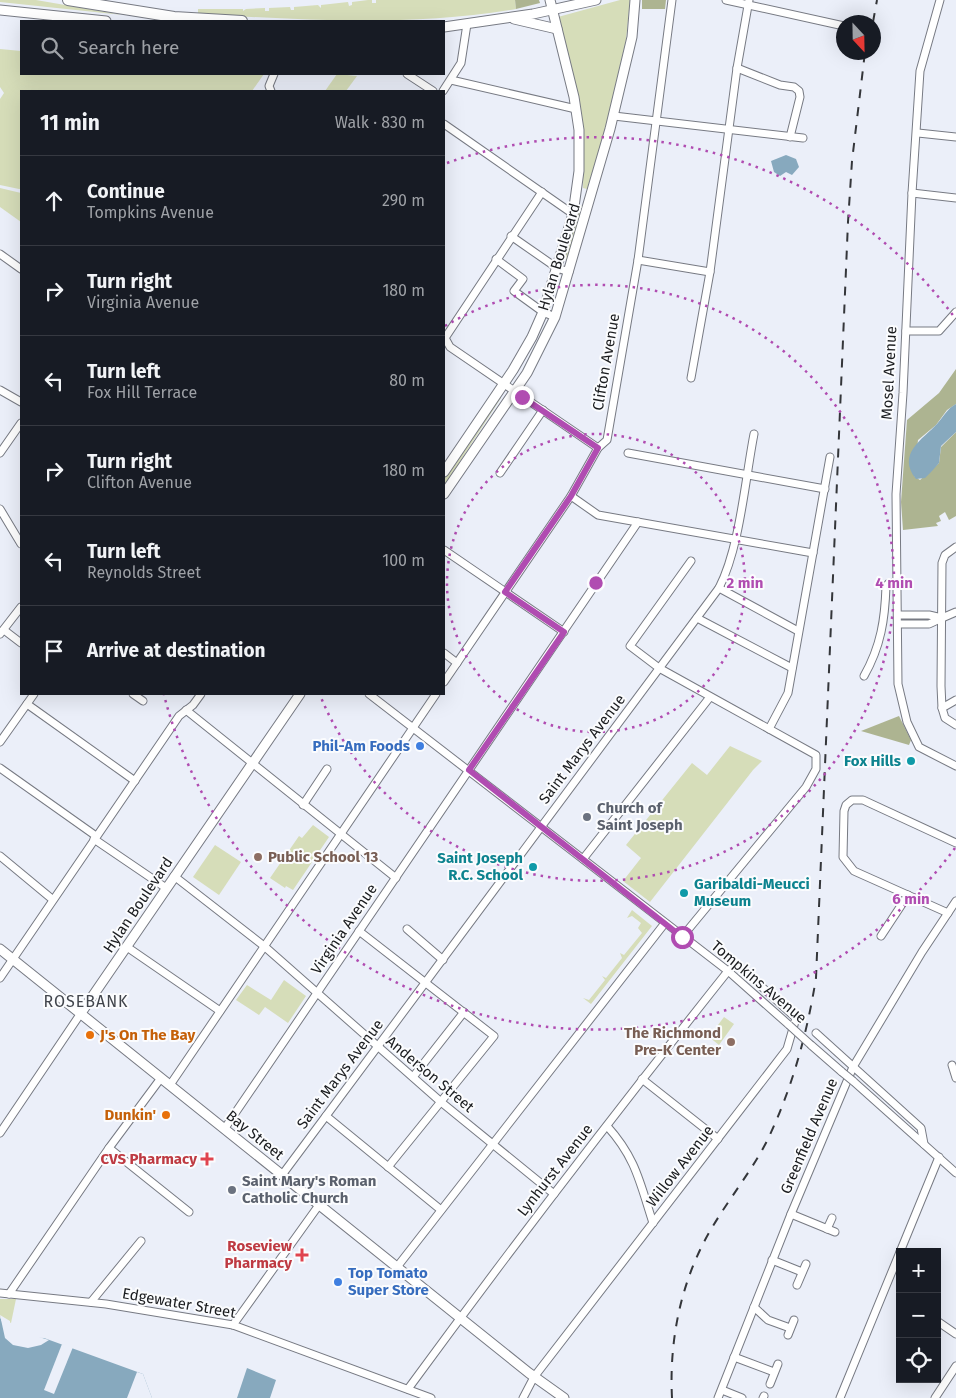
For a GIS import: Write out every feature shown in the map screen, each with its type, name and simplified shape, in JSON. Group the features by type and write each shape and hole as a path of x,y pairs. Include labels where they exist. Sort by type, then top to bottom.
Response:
{"highway":[{"path":"68,0 174,17 225,20"}],"main road":[{"name":"Hylan Boulevard","path":"445,471 527,347 543,312 574,214 580,158 580,139 576,109 550,0"},
{"path":"569,0 580,4"},
{"path":"445,27 509,18 596,0"},
{"name":"Hylan Boulevard","path":"445,493 537,357 555,317 614,116 633,32 635,0"},
{"path":"0,10 96,20"},
{"path":"509,18 557,29"},
{"name":"Hylan Boulevard","path":"81,1013 299,695"},
{"name":"Bay Street","path":"0,949 534,1377 564,1398"}],"street":[{"name":"Clifton Avenue","path":"445,681 571,496 598,448 607,440 638,260 672,0"},
{"path":"726,0 749,2 836,24"},
{"name":"Mosel Avenue","path":"940,0 921,63 918,133 912,193 896,494 899,615 898,684 907,722 919,747 956,766"},
{"path":"691,378 710,272 737,68 749,2"},
{"path":"444,90 463,57 467,24"},
{"path":"737,68 780,84 794,87 799,91 800,97 790,137"},
{"path":"271,90 269,86 274,75"},
{"path":"409,75 431,90"},
{"path":"451,80 576,109"},
{"path":"614,116 803,138"},
{"path":"445,125 574,214"},
{"path":"918,133 956,137"},
{"path":"542,192 446,335 446,342 503,384 598,448"},
{"path":"912,193 956,198"},
{"path":"511,236 557,268 569,272"},
{"path":"0,254 20,268"},
{"path":"496,259 523,279 514,291 543,312 555,317"},
{"path":"638,260 710,272"},
{"path":"906,331 940,331 956,312"},
{"path":"0,390 20,401"},
{"path":"500,474 543,410"},
{"path":"0,452 20,424"},
{"name":"Saint Marys Avenue","path":"282,1174 718,588 728,568 735,539 754,434"},
{"path":"628,453 825,489"},
{"path":"769,729 788,693 830,457"},
{"path":"571,496 598,515 813,554"},
{"path":"1,512 20,542"},
{"name":"Virginia Avenue","path":"225,1128 638,522"},
{"path":"956,547 944,555 942,562 942,708 945,718 956,725"},
{"path":"445,551 564,632"},
{"path":"682,937 806,788 816,769 816,755 659,668 630,646 691,561"},
{"path":"864,676 875,657 881,637 885,618 886,586 889,583 898,582"},
{"path":"718,588 798,631"},
{"path":"20,608 2,632 20,641"},
{"path":"899,624 929,624 956,612"},
{"path":"899,615 929,615 942,618"},
{"path":"697,618 792,668"},
{"path":"445,654 457,663"},
{"path":"0,742 33,695"},
{"path":"134,695 143,701"},
{"path":"0,978 52,899 179,716 193,705 199,695"},
{"name":"Tompkins Avenue","path":"370,695 728,971 956,1173"},
{"path":"170,1085 435,695"},
{"path":"583,859 710,697"},
{"path":"942,708 956,700"},
{"path":"27,704 135,781"},
{"path":"186,710 396,878"},
{"path":"0,768 166,888"},
{"path":"303,805 327,769"},
{"path":"948,913 854,871 846,863 843,857 846,805 852,800 863,800 956,843"},
{"path":"0,856 52,899"},
{"name":"Anderson Street","path":"174,876 264,946 441,1102 554,1194"},
{"path":"881,936 908,895"},
{"name":"Greenfield Avenue","path":"718,1398 772,1260 853,1066 956,900"},
{"path":"397,1267 665,923"},
{"path":"407,929 443,960"},
{"path":"359,931 494,1036 388,1167"},
{"path":"127,947 220,1011"},
{"name":"Willow Avenue","path":"523,1398 534,1377 787,1049 796,1018 740,967 733,967 728,971"},
{"name":"Lynhurst Avenue","path":"408,1389 459,1317 642,1079 728,971"},
{"path":"413,1077 464,1012"},
{"name":"Hylan Boulevard","path":"0,1133 81,1013"},
{"path":"816,1033 921,1128 924,1144"},
{"path":"952,1065 956,1078"},
{"path":"9,1294 109,1148 161,1078"},
{"path":"642,1079 718,1139"},
{"path":"326,1116 441,1210"},
{"path":"607,1126 636,1167 653,1223"},
{"path":"109,1148 189,1212"},
{"path":"902,1248 939,1157"},
{"path":"233,1325 319,1205"},
{"path":"791,1214 835,1232"},
{"path":"827,1229 832,1218"},
{"path":"91,1302 141,1241"},
{"path":"772,1260 802,1272"},
{"path":"840,1398 896,1262"},
{"path":"797,1285 806,1264"},
{"name":"Edgewater Street","path":"0,1293 91,1302 233,1325 431,1398"},
{"path":"754,1307 768,1320 789,1332 794,1320"},
{"path":"941,1324 956,1334"},
{"path":"734,1357 774,1372"},
{"path":"770,1384 778,1364"},
{"path":"935,1398 956,1366"},
{"path":"722,1390 742,1398"}],"green space":[{"path":"0,0 36,0 123,15 0,2"},
{"path":"368,0 376,3 376,0 515,0 516,9 476,15 397,20 317,20 198,14 198,9 243,9 243,11 246,9 265,8 265,11 269,11 269,8 290,7 291,10 294,10 294,7 318,5 321,8 321,5 348,2 349,6 352,5 352,2"},
{"path":"515,0 539,0 540,3 516,9"},
{"path":"620,0 630,0 626,40 604,133 587,189 583,188 580,122 558,17"},
{"path":"642,0 666,0 665,9 642,9"},
{"path":"0,49 20,51 20,75 263,75 253,90 20,90 20,189 0,185 0,99 4,93 0,87"},
{"path":"336,75 357,76 347,90 326,90"},
{"path":"0,188 20,193 20,221 0,207"},
{"path":"580,205 582,206 582,213 568,260 563,259"},
{"path":"956,369 956,404 947,410 936,425 918,440 914,476 920,480 939,463 941,447 956,432 956,516 949,520 945,512 939,516 941,521 936,523 938,526 903,530 901,502 907,420 939,393"},
{"path":"499,396 501,398 445,484 445,477"},
{"path":"899,716 911,740 909,745 861,731"},
{"path":"730,746 762,761 650,902 623,881 641,858 626,845 692,763 707,775"},
{"path":"313,825 329,837 293,890 286,886 285,888 270,878 299,836 302,838"},
{"path":"215,845 241,862 219,895 193,877"},
{"path":"632,910 652,926 591,1004 583,998 589,1000 605,980 602,976 606,978 622,958 620,953 624,955 642,933 638,928 641,923 632,916 627,918"},
{"path":"284,980 306,996 288,1023 265,1007 259,1015 236,1000 247,985 271,1000"},
{"path":"724,1017 734,1024 719,1045 709,1037"},
{"path":"0,1299 16,1299 11,1323 0,1317"}],"water":[{"path":"786,155 796,159 799,167 792,175 786,172 780,176 774,172 771,161"},
{"path":"956,404 956,432 941,446 939,463 925,478 916,479 909,462 910,455 919,441"},
{"path":"0,1317 7,1334 12,1337 44,1338 143,1374 152,1398 0,1398"},
{"path":"247,1368 276,1380 270,1398 237,1398"}],"pier":[{"path":"0,1315 10,1321 10,1333 13,1335 39,1337 49,1340 41,1345 28,1348 13,1345 5,1338"},
{"path":"62,1344 73,1347 54,1394 44,1390"},
{"path":"137,1372 143,1374 152,1398 127,1398"}],"railway":[{"path":"874,15 877,0"},
{"path":"672,1398 675,1333 684,1291 691,1270 710,1231 761,1152 776,1121 798,1061 816,978 848,222 852,161 864,60"}],"place":[{"name":"Phil-Am Foods","path":"420,746"},
{"name":"Fox Hills","path":"911,761"},
{"name":"Church of Saint Joseph","path":"587,817"},
{"name":"Public School 13","path":"258,857"},
{"name":"Saint Joseph R.C. School","path":"533,867"},
{"name":"Garibaldi-Meucci Museum","path":"684,893"},
{"name":"J's On The Bay","path":"90,1035"},
{"name":"The Richmond Pre-K Center","path":"731,1042"},
{"name":"Dunkin'","path":"166,1115"},
{"name":"CVS Pharmacy","path":"207,1159"},
{"name":"Saint Mary's Roman Catholic Church","path":"232,1190"},
{"name":"Roseview Pharmacy","path":"302,1255"},
{"name":"Top Tomato Super Store","path":"338,1282"}],"district":[{"name":"ROSEBANK","path":"86,1001"}],"route":[{"path":"522,397 598,448 571,496 505,592 564,632 469,770 682,937"}]}
